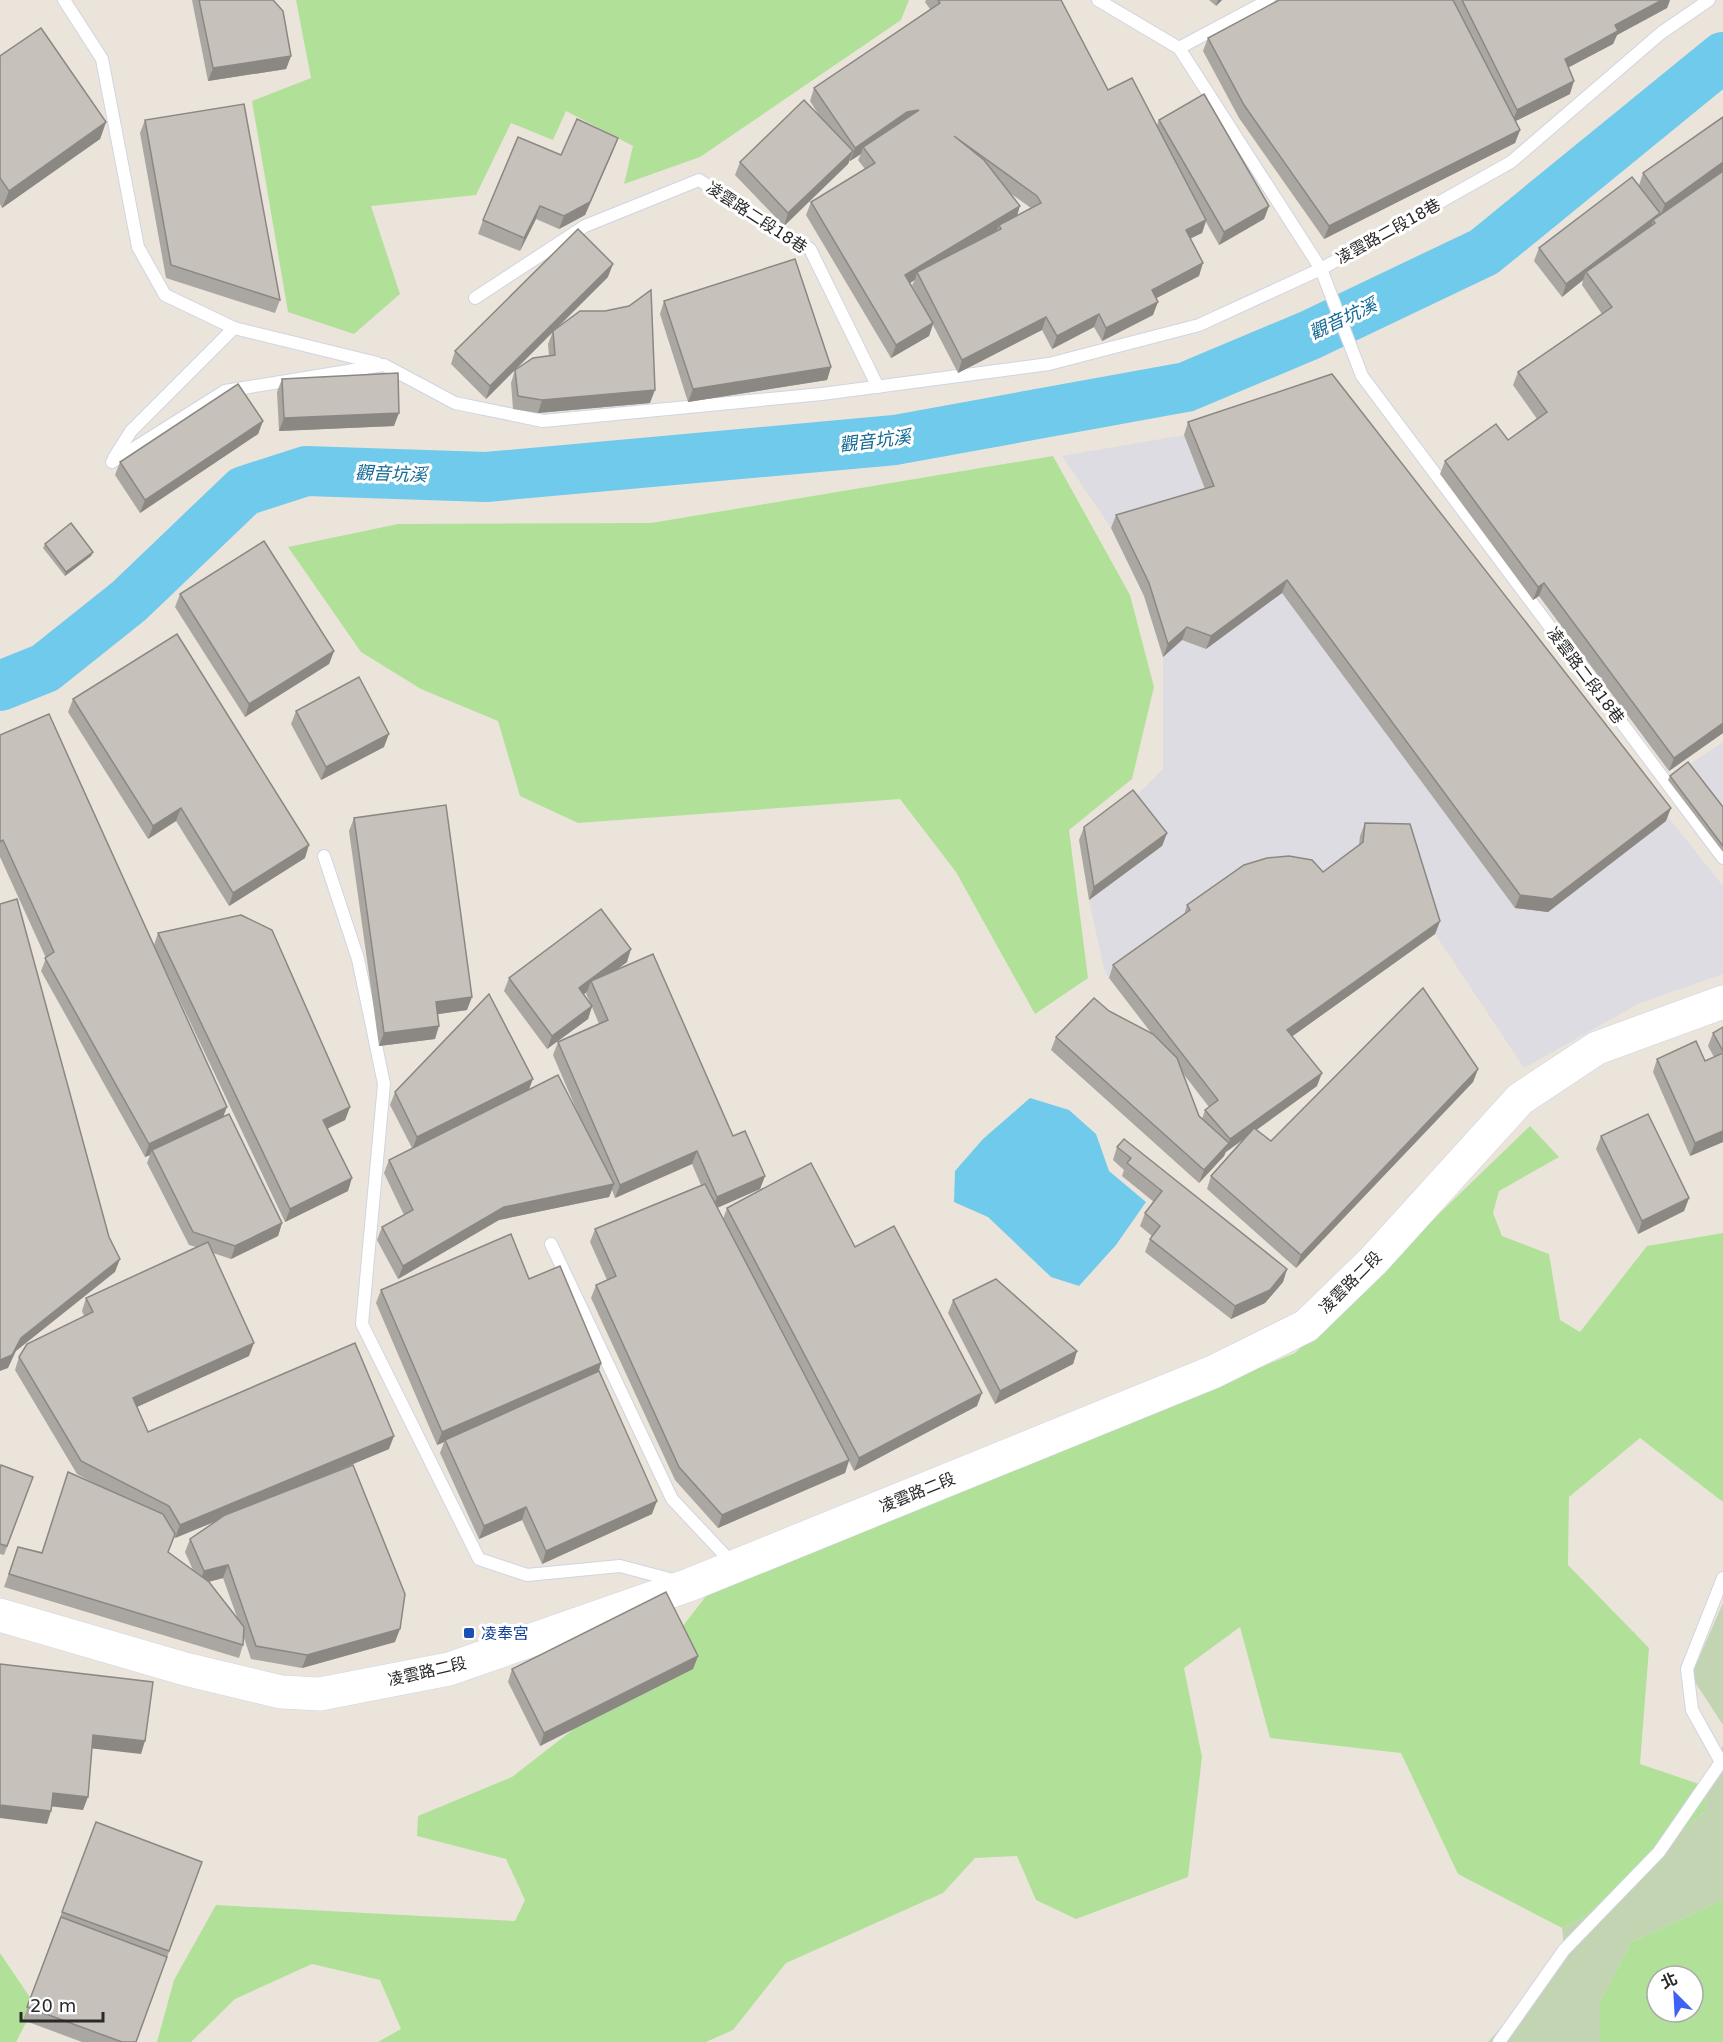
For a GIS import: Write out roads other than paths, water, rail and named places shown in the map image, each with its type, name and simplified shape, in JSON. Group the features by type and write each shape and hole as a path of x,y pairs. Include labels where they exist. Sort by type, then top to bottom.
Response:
{"street":[{"name":"凌雲路二段","path":"0,1615 196,1671 281,1692 320,1694 449,1669 689,1585 1213,1372 1306,1326 1372,1261 1520,1100 1597,1048 1723,1002"}],"lane":[{"path":"64,0 102,59 138,247 165,295 234,328 384,365 455,403 543,421 878,387 1049,364 1199,325 1321,269"},
{"name":"凌雲路二段18巷","path":"1098,0 1179,48 1321,269 1362,376 1723,858"},
{"path":"1179,48 1269,0"},
{"name":"凌雲路二段18巷","path":"1321,269 1511,162 1661,33 1709,0"},
{"name":"凌雲路二段18巷","path":"475,298 585,226 699,180 810,249 878,387"},
{"path":"234,328 130,431 112,462 225,391 384,365"},
{"path":"324,856 358,959 384,1084 362,1324 372,1345 479,1558 527,1575 620,1566 689,1585"},
{"path":"551,1245 672,1499 735,1566"},
{"path":"1499,2042 1563,1950 1659,1852 1722,1761 1692,1710 1687,1669 1723,1578"}],"water":[{"path":"1030,1098 1069,1110 1096,1134 1109,1171 1146,1202 1116,1245 1079,1286 1051,1277 988,1217 954,1202 955,1171 983,1139"}],"waterway":[{"name":"觀音坑溪","path":"0,686 45,668 129,601 244,491 306,471 486,477 895,440 1186,387 1310,335 1484,252 1723,57"}],"place":[{"name":"凌奉宮","path":"469,1633"}]}
